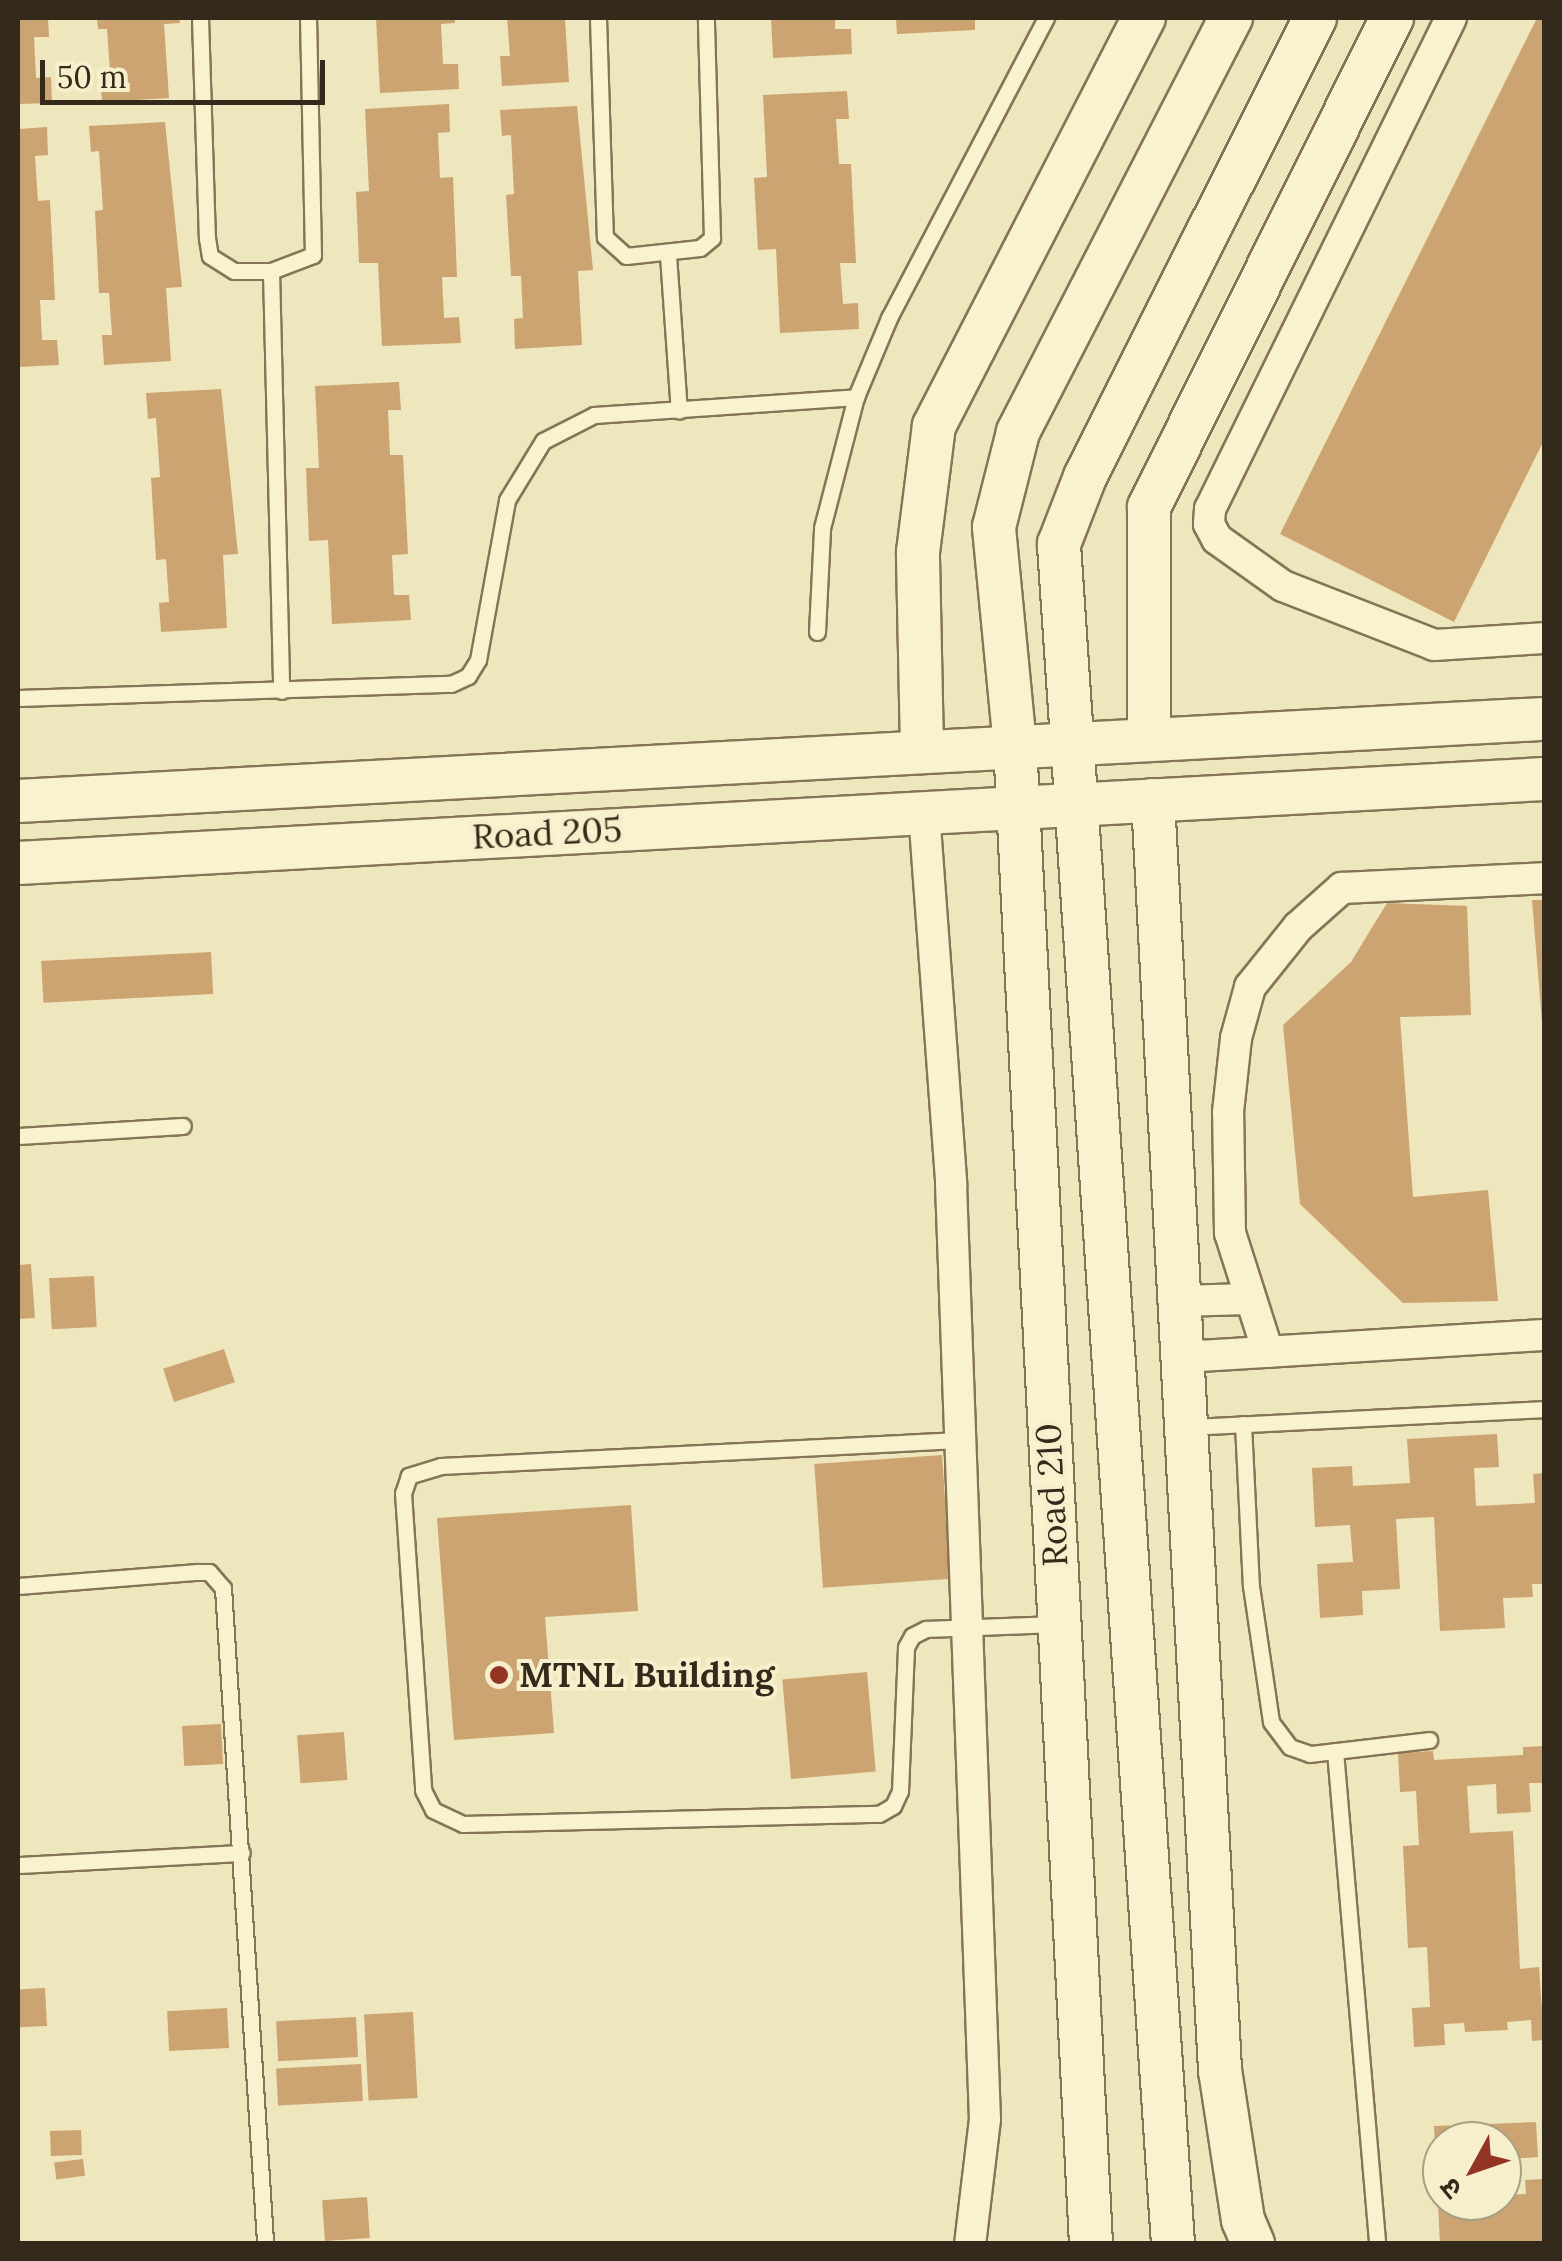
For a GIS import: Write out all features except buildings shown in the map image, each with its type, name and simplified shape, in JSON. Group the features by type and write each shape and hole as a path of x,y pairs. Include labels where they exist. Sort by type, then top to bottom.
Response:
{"main road":[{"path":"922,749 918,552 934,426 1144,18"},
{"name":"Road 210","path":"1090,2244 1014,746 994,527 1018,432 1231,18"},
{"name":"Road 210","path":"1173,2244 1058,544 1085,478 1315,18"},
{"path":"1149,736 1149,507 1392,18"},
{"name":"Road 205","path":"18,801 922,749 1070,744 1149,736 1544,719"},
{"name":"Road 205","path":"18,863 1544,779"},
{"path":"1153,800 1220,2070 1242,2220 1253,2244"}],"street":[{"path":"1451,18 1210,508 1208,524 1217,539 1284,586 1434,646 1544,638"},
{"path":"924,812 951,1184 964,1627 985,2119 970,2244"},
{"path":"1268,1352 1230,1233 1228,1112 1236,1038 1250,988 1298,926 1342,888 1544,878"},
{"path":"1179,1300 1248,1299"},
{"path":"1182,1357 1544,1335"}],"lane":[{"path":"200,18 210,256 234,271 271,271 303,262 316,244 308,18"},
{"path":"598,18 605,237 626,256 700,248 716,223 706,18"},
{"path":"817,632 822,528 856,397 889,318 1046,18"},
{"path":"668,254 679,411"},
{"path":"271,271 281,692"},
{"path":"18,698 451,684 468,676 478,660 507,500 543,441 594,415 856,397"},
{"path":"18,1136 183,1126"},
{"path":"1186,1427 1544,1409"},
{"path":"1243,1424 1251,1586 1271,1722 1290,1748 1334,1751 1430,1740"},
{"path":"958,1440 441,1466 409,1476 403,1493 423,1790 444,1820 463,1824 879,1814 894,1806 900,1791 906,1647 926,1629 1059,1624"},
{"path":"18,1586 198,1572 217,1578 227,1601 265,2241"},
{"path":"1334,1751 1376,2244"},
{"path":"18,1865 242,1853"}],"place":[{"name":"MTNL Building","path":"499,1675"}]}
